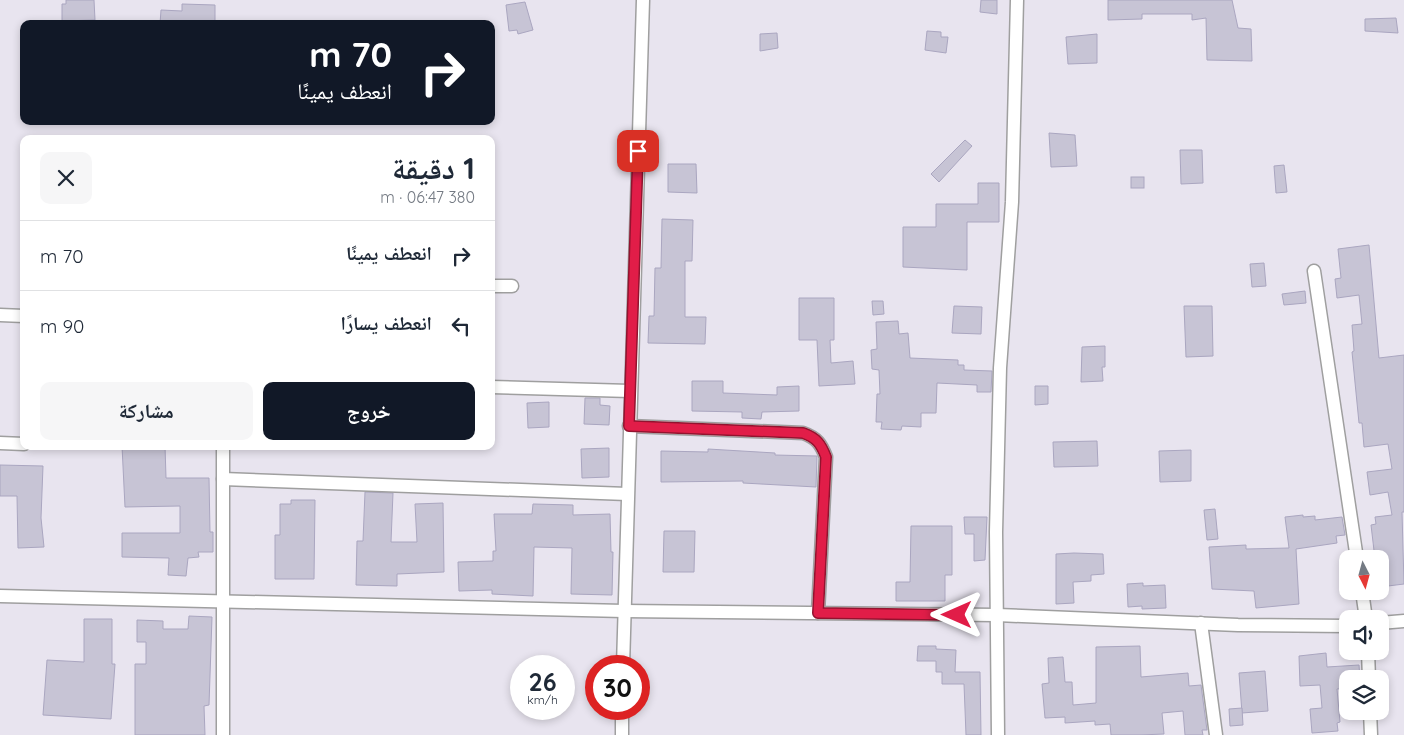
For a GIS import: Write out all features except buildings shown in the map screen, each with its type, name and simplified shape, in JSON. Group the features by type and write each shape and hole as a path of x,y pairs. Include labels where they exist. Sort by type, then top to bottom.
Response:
{"street":[{"path":"623,655 643,0"},
{"path":"998,735 997,615 1000,368 1012,202 1017,0"},
{"path":"1314,271 1356,550"},
{"path":"495,286 512,286"},
{"path":"0,315 20,316"},
{"path":"495,387 630,392"},
{"path":"629,426 803,433 813,436 821,444 826,457 818,613"},
{"path":"0,443 20,444"},
{"path":"223,450 225,602 223,735"},
{"path":"223,480 627,494"},
{"path":"0,596 624,611 997,615 1201,623 1339,626"},
{"path":"1389,622 1404,621"},
{"path":"1201,623 1216,735"},
{"path":"622,720 622,735"},
{"path":"1370,720 1371,735"}],"route":[{"path":"638,151 629,426 803,433 813,436 821,444 826,457 818,613 957,615"}]}
